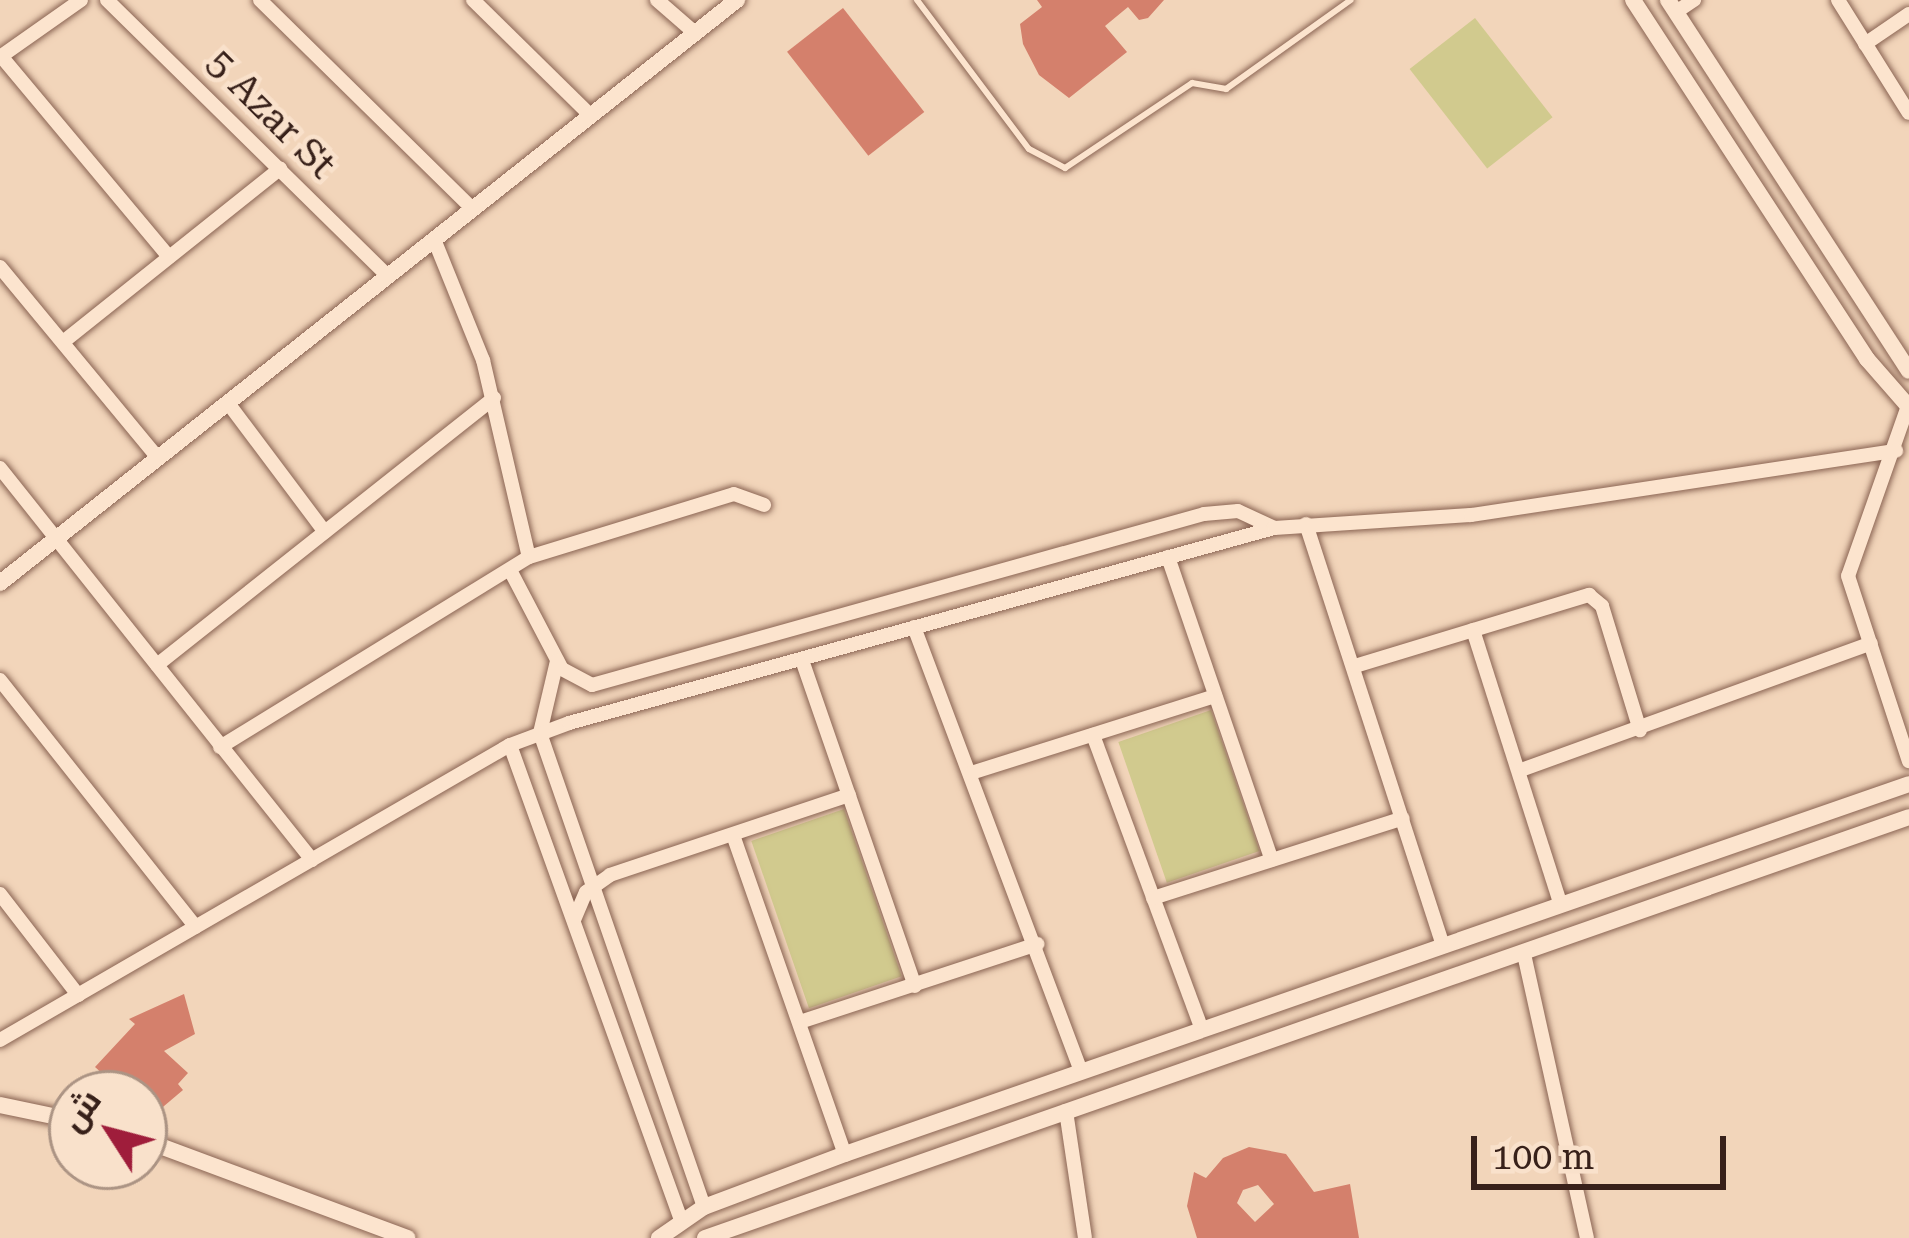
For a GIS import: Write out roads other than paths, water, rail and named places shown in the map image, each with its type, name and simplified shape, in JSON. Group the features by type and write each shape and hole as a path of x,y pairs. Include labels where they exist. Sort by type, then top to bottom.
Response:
{"street":[{"path":"81,0 0,56 169,256"},
{"name":"5 Azar St","path":"107,0 388,277"},
{"name":"5 Azar St","path":"260,0 473,209"},
{"path":"472,0 591,116"},
{"path":"656,0 694,34"},
{"path":"0,583 737,0"},
{"path":"1633,0 1867,359 1908,405 1896,451 1848,576 1909,761"},
{"path":"1694,0 1672,6 1909,371"},
{"path":"1838,0 1909,113"},
{"path":"1865,44 1909,14"},
{"path":"63,341 280,170"},
{"path":"434,239 494,398 529,556"},
{"path":"0,267 158,458"},
{"path":"157,665 494,398"},
{"path":"228,403 326,532"},
{"path":"0,1040 510,745 540,733 1274,528 1443,519 1896,451"},
{"path":"0,468 312,860"},
{"path":"220,746 471,586 510,570 529,556 734,494 764,506"},
{"path":"510,570 557,661 575,681 600,684 1216,511 1250,514 1274,528"},
{"path":"1306,524 1444,946"},
{"path":"1168,557 1272,860"},
{"path":"1354,666 1598,598 1640,730"},
{"path":"914,627 1037,944 1081,1072"},
{"path":"1474,630 1561,905"},
{"path":"1521,770 1871,643"},
{"path":"802,660 915,986"},
{"path":"557,661 540,733 704,1208"},
{"path":"0,680 196,927"},
{"path":"971,773 1215,696"},
{"path":"1093,735 1202,1030"},
{"path":"510,745 681,1220"},
{"path":"659,1238 704,1208 845,1154 1909,784"},
{"path":"574,920 594,884 850,795"},
{"path":"1153,898 1403,818"},
{"path":"705,1238 1909,818"},
{"path":"733,835 845,1154"},
{"path":"0,894 78,994"},
{"path":"800,1022 1037,944"},
{"path":"1524,954 1587,1238"},
{"path":"1415,956 1425,988"},
{"path":"1351,979 1361,1011"},
{"path":"0,1105 48,1115"},
{"path":"1066,1111 1085,1238"},
{"path":"168,1149 407,1238"}],"lane":[{"path":"917,0 1029,149 1065,169 1192,83 1226,89 1351,0"}]}
